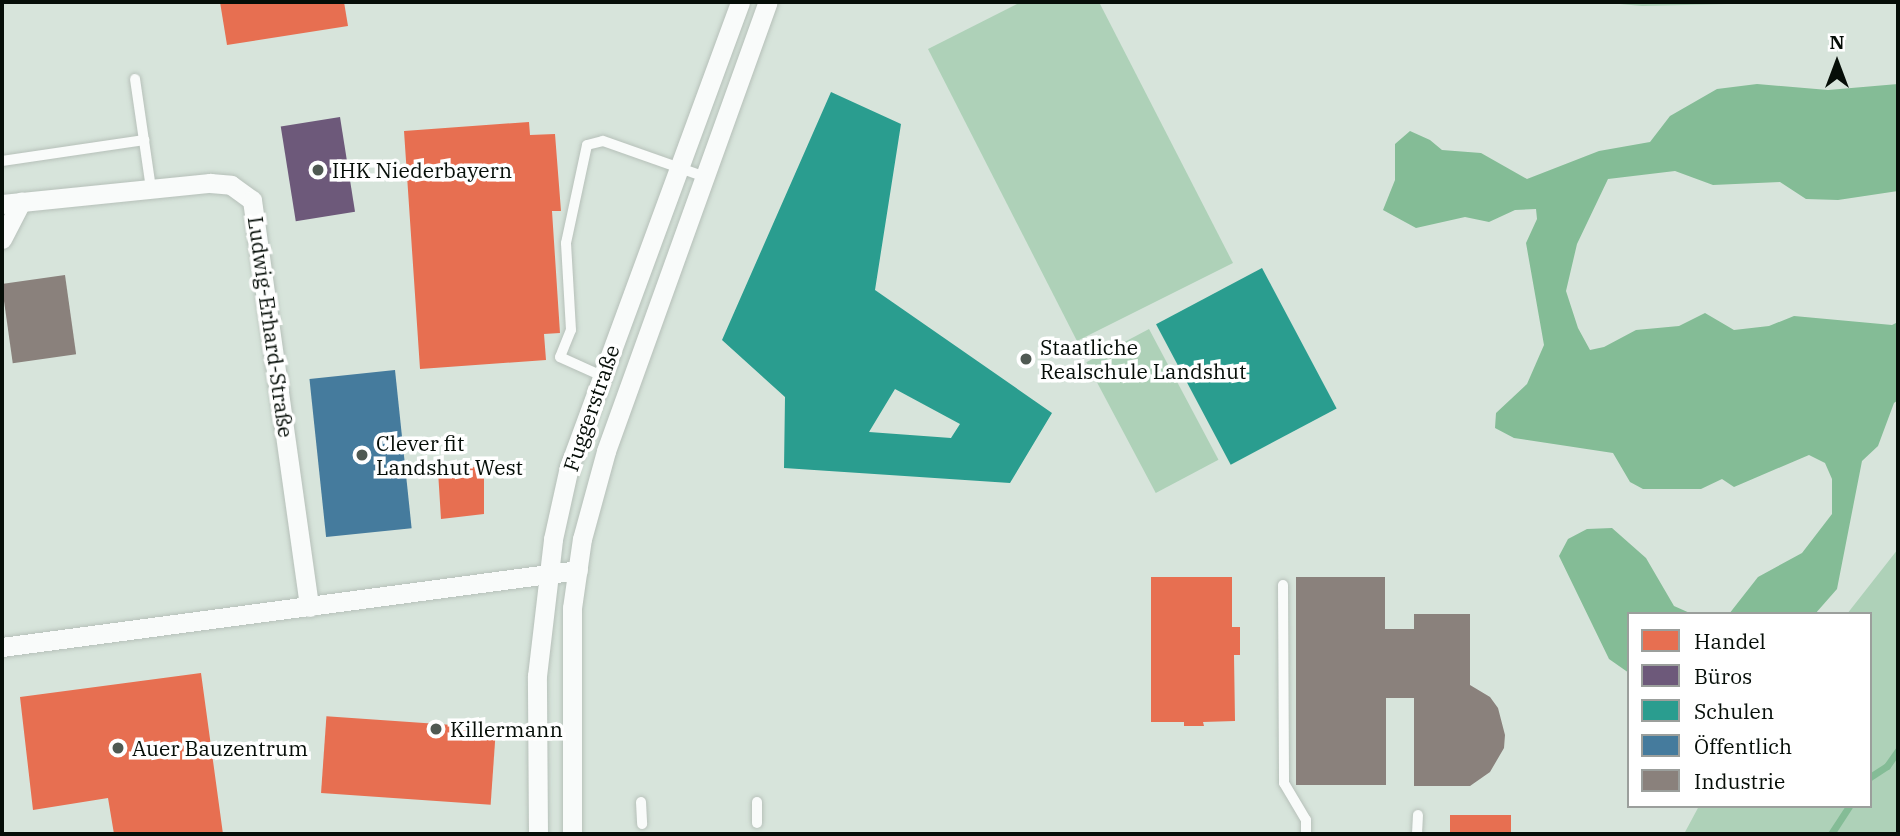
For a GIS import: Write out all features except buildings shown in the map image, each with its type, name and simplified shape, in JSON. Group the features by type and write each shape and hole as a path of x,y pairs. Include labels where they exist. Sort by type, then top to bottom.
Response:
{"street":[{"name":"Fuggerstraße","path":"538,834 537,676 548,575 569,467 740,2"},
{"name":"Fuggerstraße","path":"572,834 572,608 582,539 606,451 768,2"},
{"name":"Ludwig-Erhard-Straße","path":"2,239 11,203 210,183 231,185 253,200 309,607"},
{"path":"2,647 578,570"}],"lane":[{"path":"135,79 151,188"},
{"path":"2,161 144,140"},
{"path":"602,376 561,357 571,330 566,243 587,145 603,141 705,177"},
{"path":"1283,586 1284,783 1306,820 1306,834"},
{"path":"641,802 642,824"},
{"path":"757,802 757,823"},
{"path":"1417,834 1418,815"}],"shaded area":[{"path":"1021,2 1099,2 1233,263 1077,341 928,49"},
{"path":"1598,2 1817,2 1642,6"},
{"path":"1757,84 1828,90 1898,84 1898,191 1838,200 1806,199 1780,182 1713,185 1675,171 1608,179 1577,244 1566,291 1578,328 1590,350 1604,347 1636,330 1679,326 1705,313 1734,330 1769,326 1794,316 1892,325 1898,322 1898,400 1894,403 1878,446 1862,461 1837,589 1817,612 1731,612 1758,577 1802,553 1832,514 1832,479 1825,463 1809,455 1734,487 1722,479 1701,489 1643,489 1630,482 1613,453 1514,438 1495,428 1496,413 1527,384 1544,345 1526,243 1537,219 1536,209 1515,210 1489,222 1465,217 1416,228 1383,210 1395,180 1395,144 1410,131 1430,140 1442,150 1481,153 1527,179 1599,151 1650,142 1670,116 1717,89"},
{"path":"1149,329 1218,460 1156,493 1086,362"},
{"path":"1612,528 1646,558 1674,606 1688,612 1627,612 1627,672 1609,659 1559,556 1568,539 1587,529"},
{"path":"1898,549 1898,834 1684,834 1698,808 1872,808 1872,612 1849,612"}],"waterway":[{"path":"1872,776 1887,766 1898,750"},
{"path":"1831,834 1848,808"}],"place":[{"name":"IHK Niederbayern","path":"318,170"},
{"name":"Staatliche Realschule Landshut","path":"1026,359"},
{"name":"Clever fit Landshut West","path":"362,455"},
{"name":"Killermann","path":"436,729"},
{"name":"Auer Bauzentrum","path":"118,748"}]}
